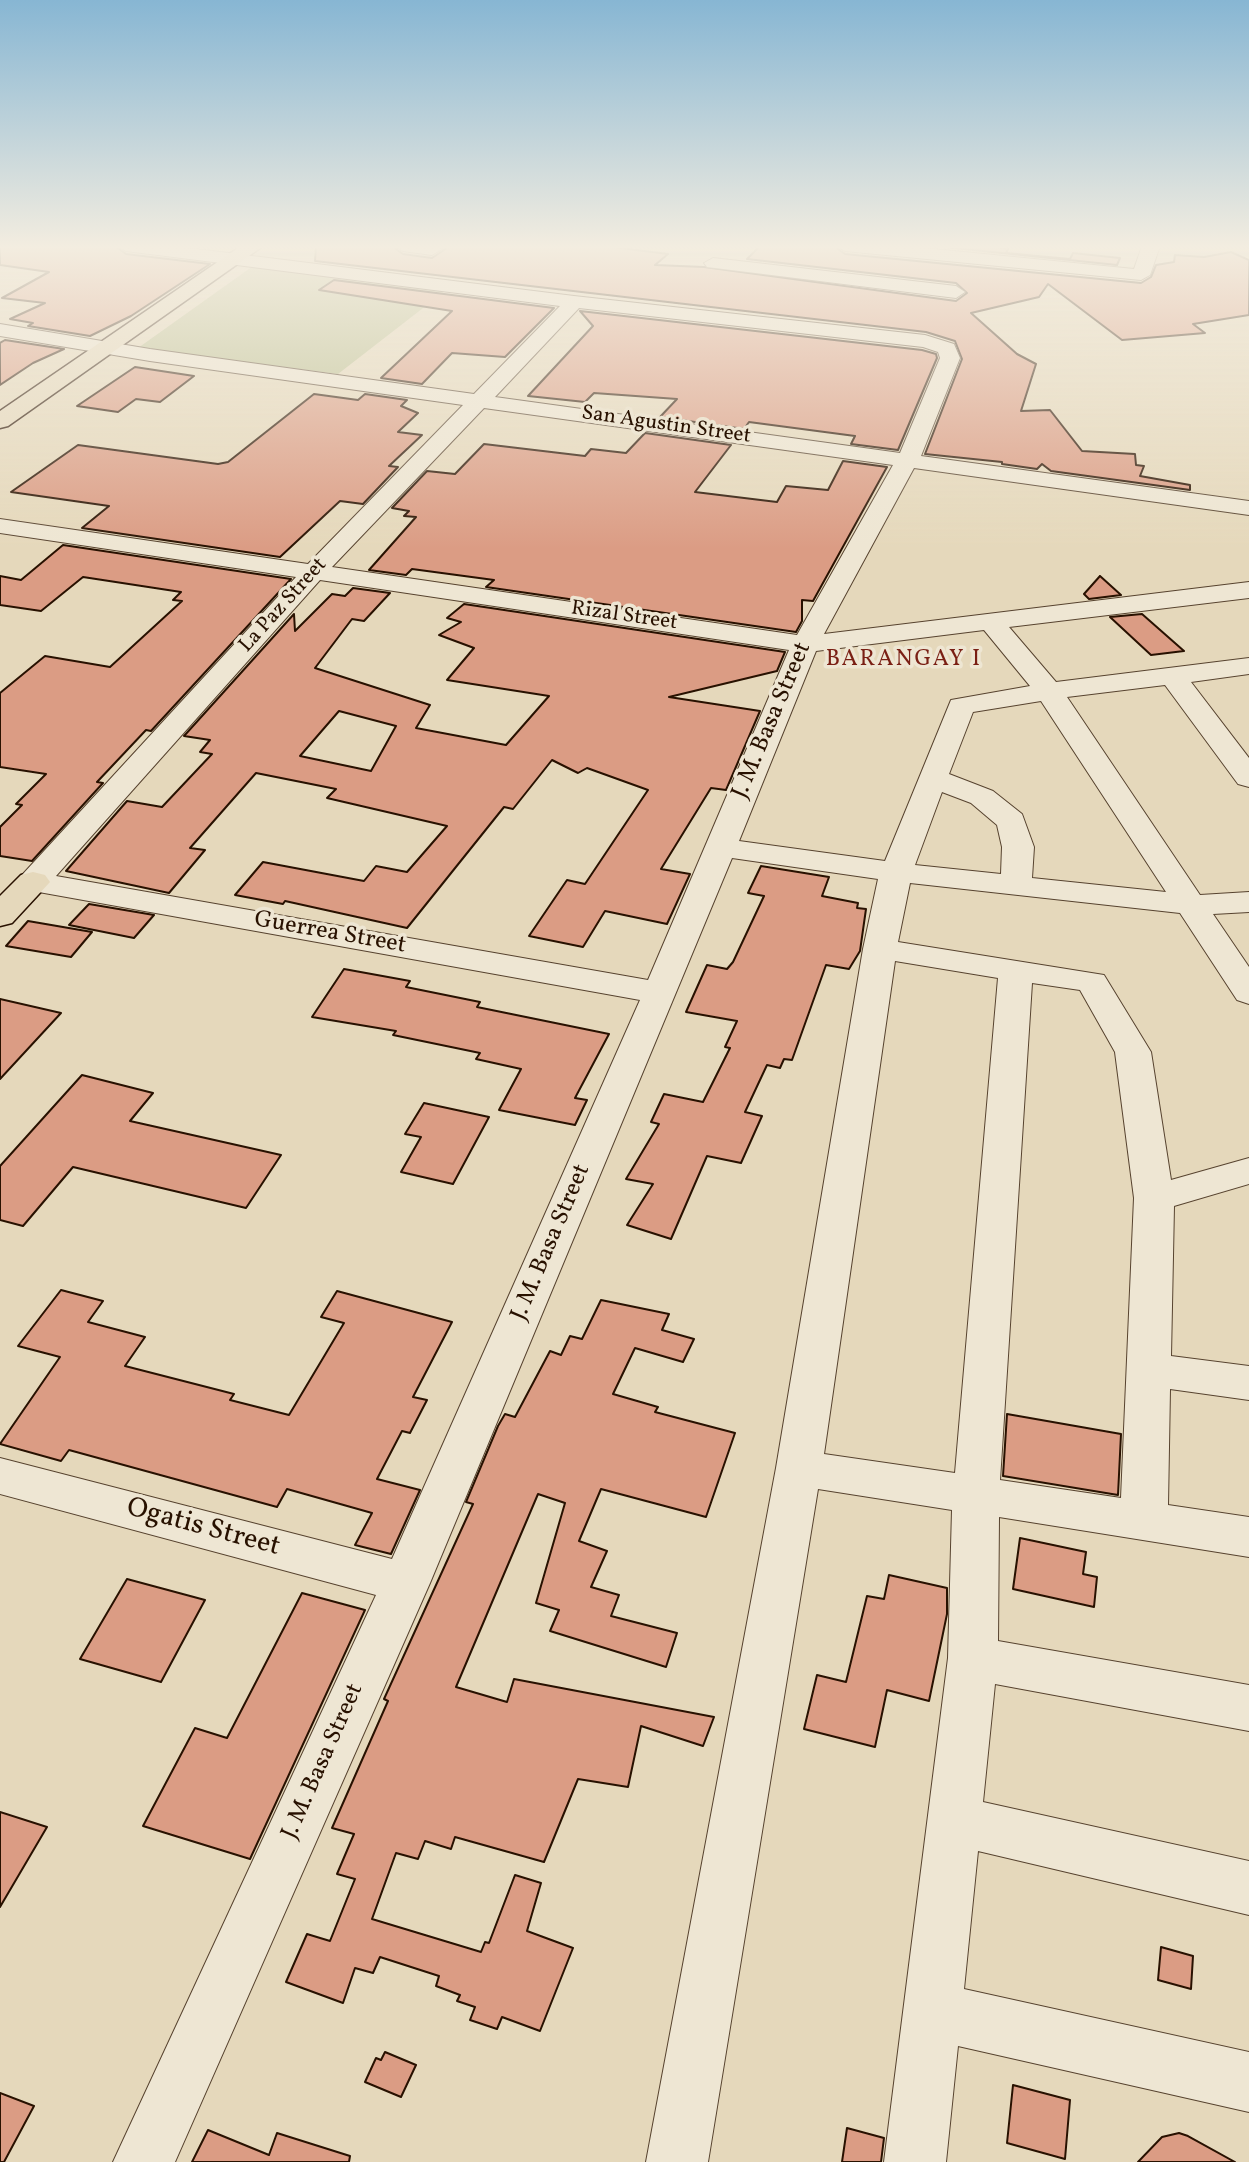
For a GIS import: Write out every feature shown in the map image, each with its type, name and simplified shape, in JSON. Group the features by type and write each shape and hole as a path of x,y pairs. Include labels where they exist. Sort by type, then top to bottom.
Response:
{"main road":[{"path":"0,421 107,348"},
{"name":"La Paz Street","path":"0,916 16,879"}],"street":[{"name":"San Agustin Street","path":"100,347 1249,508"},
{"name":"La Paz Street","path":"16,879 530,347"},
{"name":"J. M. Basa Street","path":"144,2162 405,1583 660,993 718,847 805,644 908,459 950,358 946,347"},
{"name":"Rizal Street","path":"0,526 805,644 1249,590"},
{"path":"991,622 1049,691 1249,993"},
{"path":"677,2162 799,1468 880,949 896,872 961,706 1049,691 1249,666"},
{"path":"1173,677 1249,778"},
{"path":"933,778 982,797 1011,821 1018,847 1016,886"},
{"path":"718,847 896,872 1192,905 1249,902"},
{"name":"Guerrea Street","path":"16,879 660,993"},
{"path":"880,949 1092,982 1133,1052 1154,1198 1144,1519"},
{"path":"915,2162 973,1658 976,1496 1016,970"},
{"path":"1154,1198 1249,1171"},
{"path":"1147,1369 1249,1382"},
{"path":"799,1468 1249,1537"},
{"name":"Ogatis Street","path":"0,1476 405,1583"},
{"path":"973,1658 1249,1708"},
{"path":"956,1821 1249,1888"},
{"path":"933,2011 1249,2082"}],"green space":[{"path":"140,347 373,347 338,374"}],"building":[{"path":"0,347 64,349 33,363 0,385"},
{"path":"414,347 515,347 505,357 452,353 422,384 381,378"},
{"path":"574,347 895,347 922,350 936,354 937,358 898,450 851,444 855,436 749,422 744,429 660,417 677,399 594,393 585,402 528,396"},
{"path":"957,347 1009,347 1036,364 1021,411 1050,410 1082,451 1135,454 1136,465 1144,466 1140,476 1190,485 1190,490 1051,471 1042,464 1037,469 1002,462 925,454 962,359"},
{"path":"135,367 194,376 160,402 136,399 118,412 77,406"},
{"path":"314,394 358,400 365,394 407,400 401,406 418,413 398,432 422,435 389,466 398,467 363,504 340,501 280,557 82,528 109,506 11,492 78,445 218,464 228,462"},
{"path":"645,433 731,445 695,492 777,502 786,486 828,490 843,461 887,467 813,601 802,600 802,621 796,632 486,587 494,580 412,569 406,575 369,570 416,517 404,516 409,511 392,508 427,471 455,474 484,444 585,456 591,449 626,453"},
{"path":"63,545 291,579 151,731 146,730 97,782 103,783 32,861 0,856 0,827 22,805 16,804 46,774 0,767 0,693 45,656 110,667 182,601 173,600 181,592 83,577 41,611 0,605 0,576 21,580"},
{"path":"1100,576 1121,595 1089,599 1084,594"},
{"path":"353,588 390,593 364,621 352,619 315,668 430,705 416,728 506,745 549,696 447,680 474,648 439,635 461,622 447,618 464,604 785,652 777,671 669,697 760,711 726,790 711,788 661,869 690,874 667,924 605,911 583,947 529,936 567,880 585,884 648,790 587,768 578,773 552,760 513,809 504,807 407,928 285,901 283,904 235,895 263,862 364,881 376,866 407,872 447,826 327,798 336,789 256,773 190,848 205,850 169,893 66,871 127,801 162,807 212,754 200,752 210,740 184,736 294,614 295,631 332,594 345,596","holes":["339,711 396,726 371,771 300,756"]},
{"path":"1142,614 1184,651 1151,655 1110,617"},
{"path":"761,866 829,877 822,896 858,903 857,908 866,909 860,951 849,969 826,965 792,1060 784,1059 780,1068 767,1065 745,1112 762,1116 741,1163 707,1156 671,1239 627,1225 653,1184 626,1179 659,1124 651,1122 664,1094 703,1102 730,1048 725,1047 737,1021 686,1012 707,965 727,969 733,962 764,896 748,893"},
{"path":"89,904 154,915 134,938 69,925"},
{"path":"28,921 92,932 71,957 6,946"},
{"path":"344,969 410,981 406,987 480,1002 477,1007 609,1034 575,1098 587,1100 575,1125 499,1110 521,1069 476,1059 480,1053 393,1035 396,1031 312,1017"},
{"path":"0,999 61,1013 0,1079"},
{"path":"82,1075 153,1093 130,1121 281,1155 246,1208 73,1167 23,1226 0,1220 0,1166"},
{"path":"424,1103 489,1117 453,1184 401,1172 421,1137 405,1134"},
{"path":"61,1290 103,1301 88,1322 145,1337 125,1366 234,1394 230,1400 289,1415 344,1323 321,1317 337,1291 452,1322 413,1397 427,1400 410,1433 402,1431 377,1479 420,1490 391,1554 355,1545 372,1513 287,1489 277,1507 69,1450 61,1461 0,1444 60,1357 18,1346"},
{"path":"601,1300 669,1314 662,1330 694,1339 683,1362 635,1348 613,1394 658,1407 655,1412 735,1433 706,1517 601,1489 579,1541 607,1551 591,1587 619,1595 611,1616 677,1633 666,1667 550,1631 559,1610 536,1603 565,1503 538,1494 456,1687 507,1702 514,1679 714,1717 703,1746 641,1726 628,1787 578,1779 544,1862 455,1837 451,1849 425,1841 418,1859 396,1853 372,1919 481,1952 485,1942 489,1943 515,1875 541,1883 527,1931 573,1948 540,2031 502,2017 497,2029 470,2020 475,2007 457,2001 460,1995 436,1986 439,1976 380,1957 373,1973 355,1968 343,2003 286,1982 307,1934 330,1941 355,1879 337,1874 354,1834 332,1828 388,1701 384,1699 473,1504 466,1502 498,1426 505,1414 515,1417 550,1351 561,1355 570,1336 582,1339"},
{"path":"1007,1414 1121,1434 1118,1495 1003,1476"},
{"path":"1020,1538 1086,1552 1083,1574 1097,1577 1094,1607 1013,1589"},
{"path":"889,1575 947,1588 947,1614 929,1701 887,1690 875,1747 804,1729 817,1675 846,1682 867,1596 884,1599"},
{"path":"127,1579 205,1600 161,1682 80,1659"},
{"path":"302,1593 365,1610 250,1859 143,1826 195,1728 227,1738"},
{"path":"0,1812 47,1827 0,1907"},
{"path":"1161,1947 1193,1956 1191,1989 1158,1980"},
{"path":"385,2052 416,2065 401,2097 365,2082 376,2058 381,2060"},
{"path":"1013,2085 1070,2100 1065,2159 1007,2143"},
{"path":"0,2093 34,2106 4,2162 0,2162"},
{"path":"847,2128 884,2138 881,2162 842,2162"},
{"path":"208,2130 269,2155 277,2133 350,2156 349,2162 192,2162"},
{"path":"1179,2133 1235,2162 1138,2162 1162,2137"}],"district":[{"name":"BARANGAY I","path":"904,661"}]}
